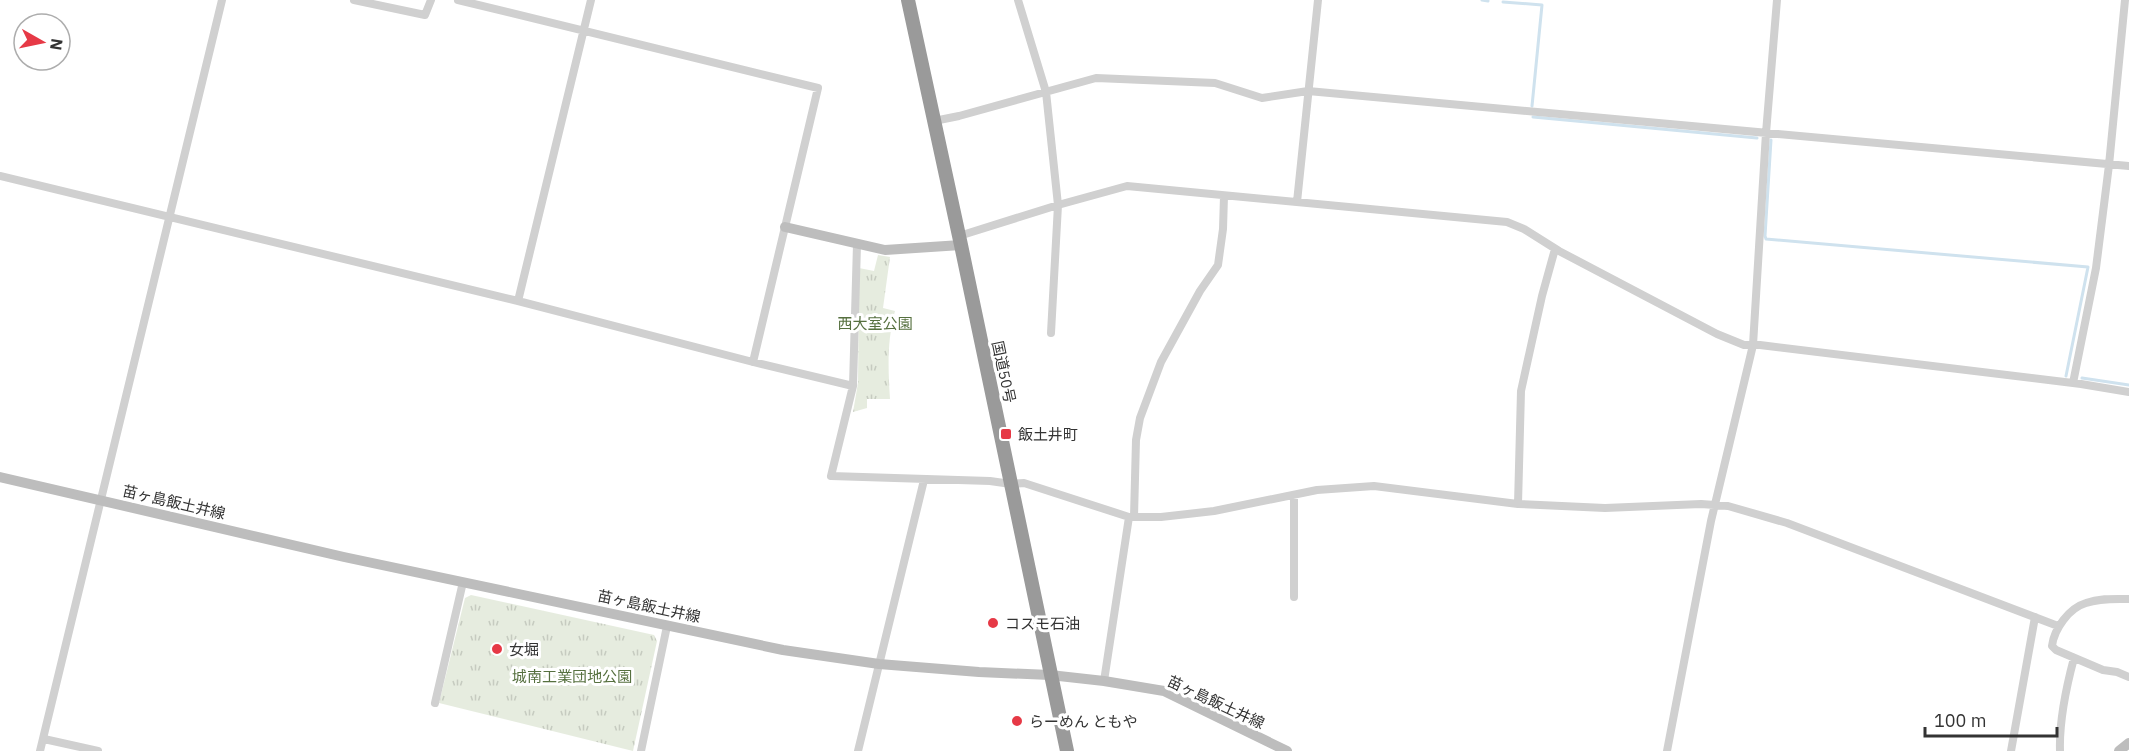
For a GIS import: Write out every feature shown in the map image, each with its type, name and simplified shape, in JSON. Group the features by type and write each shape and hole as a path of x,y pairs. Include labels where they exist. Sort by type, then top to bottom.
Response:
{"highway":[{"name":"国道50号","path":"908,0 1067,751"}],"main road":[{"path":"785,227 885,250 960,240"},
{"name":"苗ヶ島飯土井線","path":"0,477 344,557 812,656 979,672 1050,675 1164,691 1287,751"},
{"path":"2119,751 2129,743"}],"street":[{"path":"98,751 42,745 222,0"},
{"path":"354,0 425,15 431,0"},
{"path":"458,0 818,88 753,362"},
{"path":"518,301 591,0"},
{"path":"1018,0 1046,92 1058,205 1051,333"},
{"path":"1297,202 1318,0"},
{"path":"1667,751 1715,505 1753,345 1777,0"},
{"path":"2073,383 2096,268 2109,165 2125,0"},
{"path":"934,121 1096,78 1215,83 1262,98 1308,91 2129,166"},
{"path":"0,176 518,301 853,386"},
{"path":"960,240 1058,205 1127,186 1507,222 1524,229 1555,249 1723,337 1744,345 1887,360 2129,392"},
{"path":"1104,681 1132,517 1136,440 1140,418 1161,362 1200,291 1218,265 1223,230 1224,196"},
{"path":"857,244 853,386 831,476 1024,483 1132,517 1161,517 1214,511 1317,490 1374,486 1518,504 1605,508 1715,505 1751,511 1787,523 2058,626"},
{"path":"1518,504 1521,390 1555,249"},
{"path":"858,751 924,480"},
{"path":"1294,496 1294,597"},
{"path":"435,703 463,582"},
{"path":"2129,599 2087,602 2058,626 2052,646 2056,651 2103,670 2118,672 2129,677"},
{"path":"2011,751 2035,616"},
{"path":"641,751 667,626"},
{"path":"2060,751 2062,714 2074,658"}],"green space":[{"name":"西大室公園","path":"878,255 890,257 883,308 895,311 889,355 890,399 867,399 867,408 853,412 858,383 859,268 874,271"},
{"name":"城南工業団地公園","path":"471,595 654,635 657,641 633,751 439,703 465,598"}],"waterway":[{"path":"1482,0 1488,1"},
{"path":"1503,2 1542,5 1532,106"},
{"path":"1533,117 1757,138"},
{"path":"1771,140 1766,239 2088,267 2066,376"},
{"path":"2082,378 2129,385"}],"place":[{"name":"飯土井町","path":"1006,434"},
{"name":"コスモ石油","path":"993,623"},
{"name":"女堀","path":"497,649"},
{"name":"らーめん ともや","path":"1017,721"}]}
